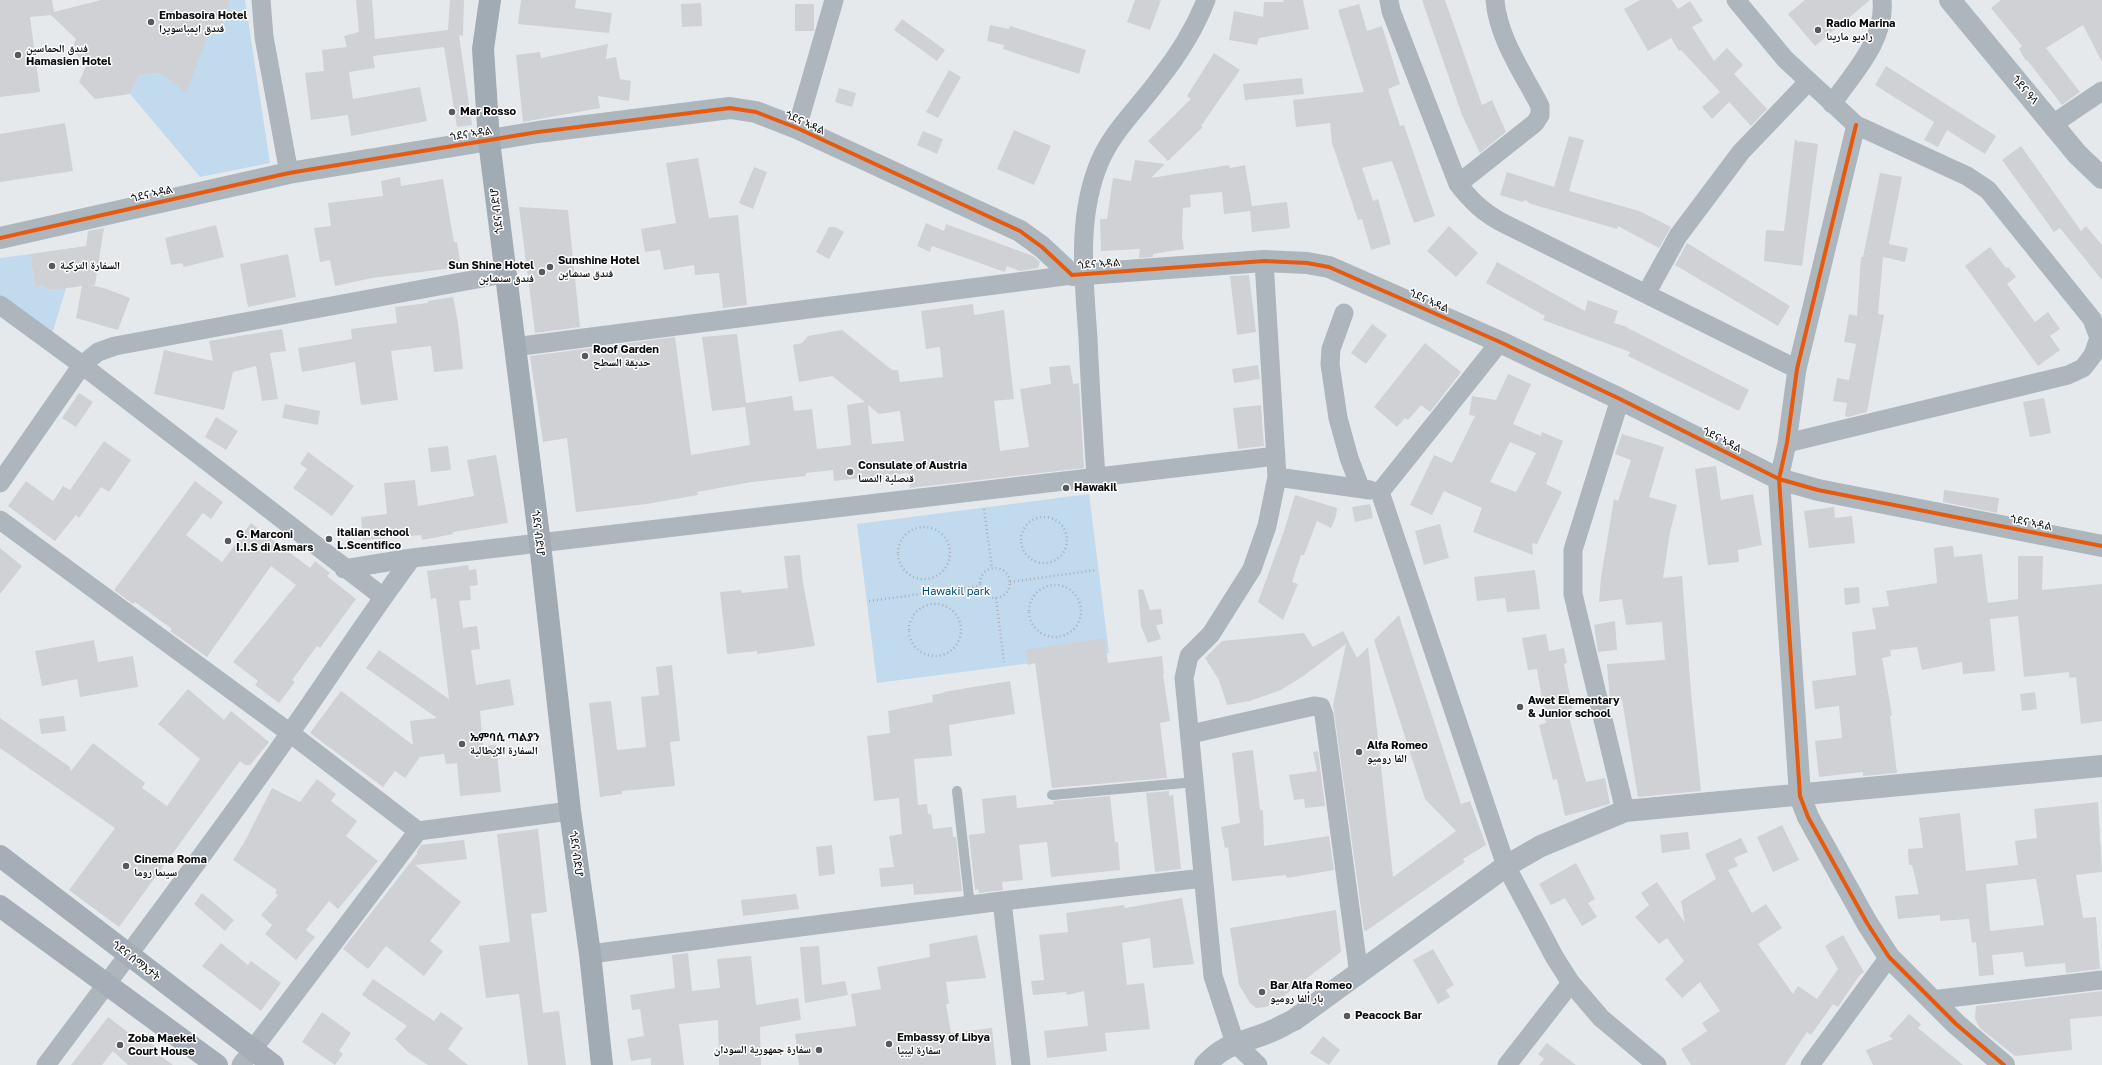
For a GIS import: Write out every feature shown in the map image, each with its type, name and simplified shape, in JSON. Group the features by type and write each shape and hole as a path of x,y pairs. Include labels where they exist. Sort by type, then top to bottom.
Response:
{"main road":[{"name":"ጎደና ብድሆ","path":"490,0 483,50 489,140 504,274 540,544 570,811 590,954 602,1065"},
{"name":"ጎደና ሰማእታት","path":"0,856 129,955 247,1058 273,1065"},
{"path":"0,906 217,1065"}],"street":[{"path":"261,0 264,37 289,173"},
{"path":"797,128 834,0"},
{"path":"1096,478 1078,275 1090,194 1100,161 1123,122 1160,78 1178,53 1200,16 1206,0"},
{"path":"1389,0 1391,11 1458,184 1472,202 1488,215 1797,369"},
{"path":"1458,184 1528,129 1540,115 1540,106 1507,44 1499,24 1495,0"},
{"path":"1736,0 1785,59 1856,125 1967,176 1988,190 2092,319 2099,338 2093,355 2083,368 2068,375 1787,443"},
{"path":"1832,104 1871,49 1878,32 1882,0"},
{"name":"ጎደና ዓላ","path":"1953,1 2077,154 2102,178"},
{"path":"1646,294 1678,236 1741,152 1808,82"},
{"path":"2053,124 2102,90"},
{"name":"ጎደና ኣዳል","path":"0,238 289,173 538,132 730,108 756,112 797,128 1020,231 1078,275 1264,261 1307,263 1330,267 1500,342 1620,399 1779,479 1818,490 2102,546"},
{"path":"1856,125 1797,369 1787,443 1779,479 1800,796 1812,824 1867,923 1889,957 1931,1000 2004,1065"},
{"path":"1258,1065 1235,1043 1213,976 1191,734 1184,678 1189,656 1211,634 1231,606 1252,570 1267,526 1277,477 1264,261"},
{"path":"0,483 82,365 98,352 115,346 504,274"},
{"path":"514,347 1078,275"},
{"path":"0,305 82,365 344,569 383,597"},
{"path":"1344,313 1331,349 1330,364 1338,418 1349,458 1360,487"},
{"path":"1380,492 1500,342"},
{"path":"1620,399 1573,550 1573,586 1584,643 1625,811"},
{"path":"344,569 412,558 1276,456"},
{"path":"1277,477 1360,487 1380,492"},
{"path":"1380,492 1506,866 1555,958 1571,984 1601,1018 1657,1065"},
{"path":"0,520 290,733 418,831 570,811"},
{"path":"46,1065 129,955 290,733 383,597 412,558"},
{"path":"1191,734 1307,708 1321,707 1324,715 1358,975"},
{"path":"1205,1065 1222,1049 1235,1043 1274,1031 1294,1020 1358,975 1506,866 1541,846 1625,811 1800,796 2102,766"},
{"path":"247,1058 418,831"},
{"path":"590,954 1002,901 1203,878"},
{"path":"1002,901 1021,1065"},
{"path":"1810,1065 1889,957"},
{"path":"1931,1000 2019,988 2102,980"},
{"path":"1507,1065 1571,984"}],"lane":[{"path":"1052,795 1195,782"},
{"path":"958,791 970,906"}],"path":[{"path":"984,509 992,568"},
{"path":"1044,517 1052,518 1065,528 1068,544 1065,552 1060,558 1054,562 1046,564 1038,563 1026,555 1022,548 1022,534 1030,522 1044,517"},
{"path":"923,526 931,527 945,536 949,543 950,556 946,567 941,574 926,579 916,578 908,574 902,567 898,558 898,549 906,533 914,528 923,526"},
{"path":"992,568 1002,570 1010,582 1008,591 996,598 985,595 980,586 983,573 992,568"},
{"path":"1010,582 1096,570"},
{"path":"869,601 980,586"},
{"path":"1046,586 1062,586 1076,595 1081,611 1080,620 1069,634 1060,637 1051,637 1043,634 1036,628 1031,621 1029,612 1030,604 1039,590 1046,586"},
{"path":"996,598 1004,662"},
{"path":"933,604 949,608 959,621 961,633 957,645 951,651 936,657 927,656 919,652 912,645 908,627 916,611 924,606 933,604"}],"green space":[{"path":"221,0 245,0 270,163 200,177 130,94 139,75 160,73 186,92"},
{"path":"30,254 35,287 46,286 47,291 57,290 57,284 68,282 52,334 0,298 0,258"},
{"name":"Hawakil park","path":"1089,494 1109,653 877,683 857,524"}],"building":[{"path":"0,0 52,0 54,12 101,0 230,0 222,25 212,25 186,93 160,73 139,75 130,94 95,99 79,82 86,66 72,49 76,39 51,15 30,17 40,92 0,97"},
{"path":"356,0 372,0 375,39 448,30 450,0 464,0 463,36 459,35 472,125 457,127 444,47 373,56 375,68 349,72 353,99 420,87 427,121 351,136 348,115 311,120 305,73 324,71 322,50 347,47 344,36 359,32"},
{"path":"521,0 576,0 575,8 612,13 609,33 518,24"},
{"path":"1135,0 1161,0 1150,30 1127,22"},
{"path":"1283,0 1303,0 1309,29 1259,38 1257,45 1229,40 1234,11 1263,17 1264,2 1284,2"},
{"path":"1422,0 1445,0 1482,105 1492,100 1506,132 1480,153 1462,115"},
{"path":"1640,0 1672,0 1678,9 1690,1 1703,21 1692,27 1714,61 1727,48 1743,65 1734,74 1767,109 1751,126 1729,102 1712,119 1702,107 1720,92 1681,50 1679,51 1671,38 1648,51 1624,9"},
{"name":"Radio Marina راديو مارينا","path":"1805,0 1870,0 1815,46 1788,14"},
{"path":"2001,0 2102,0 2102,62 2083,25 2046,48 2080,92 2062,105 2027,60 2026,61 2019,49 2022,46 1991,8"},
{"path":"701,3 702,26 682,27 681,4"},
{"path":"795,4 814,4 814,31 795,31"},
{"path":"1359,4 1367,31 1382,26 1400,84 1388,89 1400,126 1404,125 1435,216 1414,223 1392,161 1362,168 1373,201 1378,199 1391,244 1371,250 1362,219 1358,220 1332,143 1330,123 1296,127 1293,100 1364,92 1338,10"},
{"path":"902,19 945,50 937,61 894,30"},
{"path":"990,25 1009,29 1010,26 1086,50 1079,74 1003,49 1004,45 987,41"},
{"path":"608,44 606,59 616,57 620,79 631,81 629,101 598,96 600,108 523,122 516,55 540,52 541,58"},
{"path":"1214,53 1240,70 1201,126 1203,127 1168,161 1148,141 1191,99 1187,96"},
{"path":"1886,66 1996,136 1985,154 1947,130 1938,147 1924,140 1934,122 1875,85"},
{"path":"949,70 961,77 938,118 926,112"},
{"path":"1302,78 1304,94 1245,100 1243,84"},
{"path":"839,88 856,93 852,107 835,102"},
{"name":"فندق الحماسين Hamasien Hotel","path":"65,123 73,171 0,182 0,134"},
{"path":"1014,130 1051,146 1034,185 997,169"},
{"path":"923,131 943,139 937,154 917,145"},
{"path":"1569,136 1584,140 1569,191 1639,211 1671,227 1659,248 1618,226 1617,229 1531,204 1525,200 1523,202 1500,195 1507,172 1554,187"},
{"path":"1795,139 1799,143 1799,141 1818,144 1802,266 1764,261 1766,230 1784,231"},
{"path":"2021,146 2081,231 2086,226 2102,245 2102,280 2060,228 2054,232 2002,160"},
{"path":"698,158 709,218 738,215 747,305 723,308 719,273 695,275 694,265 664,270 660,250 645,252 641,229 676,223 666,163"},
{"path":"1135,160 1165,164 1151,178 1229,165 1230,168 1245,165 1252,206 1287,202 1290,228 1252,232 1250,211 1224,214 1222,192 1190,195 1191,207 1183,208 1182,237 1184,249 1153,254 1153,257 1139,258 1140,249 1101,251 1100,219 1107,219 1113,178 1131,181"},
{"path":"754,167 767,172 753,209 739,203"},
{"path":"1880,173 1902,177 1889,244 1908,248 1905,262 1883,257 1878,314 1884,315 1867,412 1848,417 1845,416 1847,403 1833,401 1837,378 1849,380 1856,344 1844,342 1849,314 1857,316 1861,257 1863,257"},
{"path":"400,177 401,186 443,179 454,242 457,242 461,267 372,278 335,286 330,260 320,262 314,228 331,226 328,203 383,196 381,181"},
{"name":"Sunshine Hotel فندق سنشاين","path":"519,207 568,210 580,327 535,333"},
{"path":"926,223 944,231 946,224 1033,256 1040,262 1038,268 1020,271 1007,266 1005,272 932,246 930,252 917,246"},
{"path":"216,225 224,257 184,267 182,263 171,265 165,238"},
{"path":"1449,226 1478,253 1456,277 1427,251"},
{"path":"829,227 835,227 844,232 829,259 816,252"},
{"path":"104,228 95,285 90,285 104,288 130,298 118,330 76,318 82,286 47,291 46,286 35,287 30,254 86,246 88,231"},
{"path":"1687,243 1790,306 1778,326 1675,265"},
{"path":"1990,247 2006,268 2008,267 2016,277 2007,284 2035,322 2048,312 2060,329 2050,336 2060,350 2038,366 1965,266"},
{"path":"288,254 296,297 248,307 240,264"},
{"path":"1497,262 1585,311 1588,300 1618,311 1614,323 1624,326 1749,390 1739,411 1628,356 1630,352 1543,320 1545,316 1486,283"},
{"path":"1249,275 1256,332 1237,335 1230,276"},
{"path":"453,297 458,322 463,369 434,372 431,346 391,351 398,400 361,405 355,362 302,372 298,348 352,339 351,329 397,323 395,307 428,303 428,301"},
{"path":"973,304 974,315 1004,310 1014,399 994,401 1000,451 1029,447 1020,389 1051,384 1049,367 1070,365 1073,384 1079,383 1084,468 910,488 908,473 834,481 833,470 806,473 806,476 752,482 697,492 698,495 647,504 576,512 567,438 543,442 530,356 675,337 691,455 750,445 745,407 712,411 702,337 737,334 746,403 792,396 794,411 812,409 817,449 851,445 847,405 865,402 832,376 799,382 793,345 802,343 808,336 842,330 892,370 898,370 900,382 943,377 940,347 926,349 921,311","holes":["868,405 879,414 900,411 904,441 872,444"]},
{"path":"1372,324 1387,335 1366,364 1351,353"},
{"path":"282,329 286,351 270,353 278,399 262,401 256,366 233,372 224,410 154,394 164,350 213,361 209,341"},
{"path":"1425,343 1461,372 1430,412 1421,405 1408,420 1405,418 1397,427 1374,407"},
{"path":"1258,365 1260,379 1234,383 1232,369"},
{"path":"1508,374 1531,384 1513,424 1541,436 1542,432 1563,441 1546,484 1562,492 1537,544 1532,543 1533,555 1473,532 1482,508 1444,491 1432,515 1410,505 1434,455 1452,463 1475,416 1469,415 1472,396 1496,400","holes":["1510,442 1536,453 1516,492 1490,482"]},
{"path":"79,393 93,402 76,427 62,418"},
{"path":"2044,398 2051,433 2030,437 2023,402"},
{"path":"285,404 320,411 318,425 282,418"},
{"path":"1261,405 1264,446 1238,449 1233,408"},
{"path":"216,417 238,431 226,450 205,437"},
{"path":"1622,434 1664,447 1649,497 1677,505 1670,532 1663,578 1682,576 1692,704 1701,791 1638,797 1622,700 1610,701 1607,664 1665,660 1662,622 1626,625 1622,599 1599,602 1601,577 1614,499 1618,501 1631,460 1615,454"},
{"path":"104,441 131,460 109,492 101,487 79,518 76,515 55,541 8,506 26,481 53,501 63,486 70,490"},
{"path":"448,446 451,470 431,472 428,448"},
{"path":"308,452 354,486 332,516 293,488 307,469 300,464"},
{"path":"496,455 508,523 453,532 453,534 422,540 421,535 363,540 361,517 387,514 384,483 415,480 418,506 474,496 467,460"},
{"path":"1716,466 1721,500 1753,494 1762,545 1738,550 1739,562 1708,565 1695,469"},
{"path":"195,481 223,502 211,519 203,513 186,535 222,562 251,523 310,568 315,561 330,573 327,576 356,599 320,648 317,646 292,680 295,682 279,703 255,685 258,681 233,662 296,585 271,566 207,657 170,631 172,629 135,602 133,604 114,590"},
{"path":"1944,490 1999,498 1997,513 1943,502"},
{"path":"1295,495 1337,508 1336,516 1331,528 1317,521 1304,555 1301,555 1292,582 1298,584 1283,620 1258,602 1284,531"},
{"path":"1370,504 1373,518 1355,522 1352,507"},
{"path":"1834,507 1835,518 1852,516 1855,543 1809,548 1804,511"},
{"path":"1440,524 1449,558 1424,565 1415,531"},
{"path":"1953,546 1954,557 1982,554 1988,603 2018,599 2018,556 2043,556 2042,590 2102,584 2102,721 2081,724 2076,677 2069,678 2069,672 2024,677 2018,616 1990,619 1995,671 1963,674 1962,662 1922,670 1917,647 1890,650 1891,656 1882,658 1892,715 1890,716 1897,773 1863,776 1863,772 1819,777 1815,741 1842,738 1839,706 1815,709 1812,681 1856,675 1852,632 1876,629 1872,608 1889,606 1886,591 1937,583 1934,548"},
{"path":"0,548 22,566 0,594"},
{"path":"800,555 803,583 815,646 757,654 757,651 727,654 720,592 741,590 742,593 788,588 784,556"},
{"path":"468,565 469,570 476,569 478,585 470,586 471,600 459,601 463,628 477,626 480,649 471,650 476,685 510,679 514,705 480,711 483,746 496,745 501,792 460,796 457,763 446,764 444,754 420,757 405,778 395,771 383,787 310,733 341,691 413,745 410,721 437,718 366,668 379,650 449,699 436,598 431,599 427,571"},
{"path":"1535,570 1540,609 1507,612 1505,598 1477,601 1474,577"},
{"path":"1859,587 1860,603 1845,605 1844,588"},
{"path":"1143,589 1150,610 1161,609 1163,624 1156,625 1161,639 1148,643 1141,626 1138,590"},
{"name":"Alfa Romeo الفا روميو","path":"1399,615 1461,804 1470,801 1486,845 1463,859 1465,862 1366,931 1364,930 1333,705 1346,644 1302,677 1281,690 1250,701 1227,705 1219,680 1205,658 1222,641 1304,633 1313,647 1343,631 1357,658 1368,647 1393,877 1456,831 1425,799 1374,640"},
{"path":"1615,621 1617,650 1598,652 1594,625"},
{"path":"1546,634 1549,651 1564,648 1567,663 1564,664 1573,712 1568,713 1586,782 1605,778 1610,804 1565,816 1557,779 1553,780 1539,725 1546,723 1537,669 1528,670 1522,638"},
{"path":"1104,638 1108,663 1162,656 1163,675 1170,721 1160,723 1167,778 1052,788 1035,663 1028,665 1025,650"},
{"path":"94,640 98,662 133,656 138,687 80,697 77,679 42,686 35,651"},
{"path":"672,665 680,741 670,742 675,786 622,791 622,794 600,797 589,703 611,701 617,750 646,747 641,697 659,695 656,667"},
{"path":"1010,681 1015,714 949,725 952,756 914,759 918,805 927,804 928,814 931,814 933,829 952,827 953,837 956,837 962,891 914,895 913,884 881,887 879,868 894,867 889,836 902,834 899,798 874,801 867,736 890,733 888,711 933,702 932,695 944,693 943,692"},
{"path":"188,689 224,720 231,711 269,742 250,765 245,765 240,761 119,927 69,890 115,828 0,748 0,718 70,767 71,771 93,743 145,783 142,788 167,806 200,759 158,724"},
{"path":"2035,692 2037,709 2022,711 2020,694"},
{"path":"64,716 66,731 41,734 39,719"},
{"path":"1253,750 1260,810 1263,810 1264,846 1329,836 1334,870 1287,878 1286,875 1232,881 1228,847 1225,848 1221,827 1240,823 1232,753"},
{"path":"1318,751 1325,806 1305,808 1304,799 1294,800 1289,775 1317,771 1313,752"},
{"path":"317,779 336,794 331,801 357,821 346,836 378,861 338,909 329,901 306,930 315,937 296,960 265,934 272,925 261,915 278,895 275,893 277,890 233,860 245,841 272,788 300,802"},
{"path":"1169,791 1169,796 1173,795 1181,869 1155,872 1146,793"},
{"path":"1016,795 1017,808 1054,804 1053,801 1110,796 1115,842 1118,842 1120,870 1051,877 1047,842 1019,845 1023,880 1002,882 1003,890 979,893 978,889 975,890 969,835 985,833 982,799"},
{"path":"2098,802 2102,872 2076,875 2083,918 2096,917 2100,969 2066,973 2065,963 2025,967 2023,952 1992,955 1994,975 1979,976 1976,942 1972,943 1969,919 1940,921 1940,915 1898,919 1895,896 1919,894 1912,865 1909,865 1908,849 1923,848 1919,818 1960,813 1966,871 2018,865 2015,841 2037,838 2034,809","holes":["2036,879 2044,925 1990,931 1986,884"]},
{"path":"1782,825 1799,860 1773,872 1757,837"},
{"path":"538,829 547,912 531,914 543,1013 559,1011 566,1065 528,1065 519,994 486,998 479,946 510,942 497,834"},
{"path":"1688,832 1690,849 1662,853 1660,835"},
{"path":"1741,838 1748,852 1734,858 1738,866 1728,870 1752,913 1766,904 1782,928 1758,944 1793,994 1798,986 1817,999 1838,969 1825,946 1843,935 1864,972 1859,976 1838,1007 1833,1004 1811,1035 1807,1032 1785,1065 1691,1065 1681,1049 1707,1031 1702,1023 1720,1011 1700,982 1682,998 1665,979 1684,961 1667,938 1659,944 1635,917 1649,905 1641,893 1657,882 1685,923 1681,901 1716,879 1705,854"},
{"path":"464,840 467,859 415,865 461,902 430,941 443,951 424,976 386,946 368,969 343,949 417,854 417,851 421,845"},
{"path":"832,845 835,874 819,876 816,847"},
{"path":"1576,863 1595,899 1588,903 1597,917 1582,926 1565,898 1551,905 1539,884"},
{"path":"202,893 234,920 225,931 194,904"},
{"path":"796,894 799,909 743,916 741,900"},
{"path":"1182,898 1194,964 1153,968 1150,938 1122,943 1127,985 1144,983 1150,1029 1105,1033 1107,1051 1047,1058 1044,1031 1088,1026 1084,991 1067,995 1066,992 1033,995 1031,981 1044,980 1039,935 1068,932 1066,913 1124,905 1125,908"},
{"path":"1336,910 1341,952 1276,1002 1266,1007 1256,1008 1250,1003 1239,985 1230,928"},
{"path":"977,935 986,978 946,982 949,1004 946,1004 951,1033 992,1028 996,1065 799,1065 795,1034 856,1026 851,994 881,989 877,967 930,957 929,944"},
{"path":"221,943 248,965 251,961 281,983 261,1011 202,966"},
{"path":"819,946 822,985 845,981 848,995 805,1003 800,947"},
{"path":"1433,949 1454,985 1446,990 1450,997 1438,1004 1413,960"},
{"path":"688,953 692,991 720,988 717,959 751,956 756,1005 798,998 801,1020 760,1027 761,1065 719,1065 718,1020 679,1024 684,1065 651,1065 651,1058 631,1061 627,1039 644,1036 640,1009 632,1010 630,995 675,988 672,955"},
{"path":"373,979 434,1021 441,1012 463,1028 448,1049 468,1065 428,1065 408,1052 395,1039 407,1026 362,995"},
{"path":"2102,991 2102,1016 2070,1019 2072,1050 2015,1056 1980,1028 1975,1019 1976,1006"},
{"path":"322,1012 351,1033 339,1051 343,1054 335,1065 302,1042"},
{"path":"1909,1014 1921,1024 1918,1028 1963,1065 1873,1065 1866,1050 1893,1039 1889,1036"},
{"name":"Zoba Maekel Court House","path":"108,1017 137,1039 142,1036 160,1050 159,1055 173,1065 128,1065 113,1051 102,1065 71,1065"},
{"path":"1323,1036 1340,1050 1329,1065 1310,1053"},
{"path":"1547,1043 1576,1065 1539,1065 1544,1059 1538,1054"}],"cycle path":[{"path":"0,238 289,173 538,132 730,108 756,112 797,128 1020,231 1042,247 1072,275 1264,261 1307,263 1329,267 1500,342 1620,399 1779,479 1818,490 2102,546"},
{"path":"1856,125 1797,369 1787,443 1779,479 1800,796 1808,817 1867,923 1889,957 1956,1024 2004,1065"}],"place":[{"name":"Embasoira Hotel فندق ايمباسويرا","path":"151,22"},
{"name":"Radio Marina راديو مارينا","path":"1818,30"},
{"name":"فندق الحماسين Hamasien Hotel","path":"18,55"},
{"name":"Mar Rosso","path":"452,112"},
{"name":"السفارة التركية","path":"52,266"},
{"name":"Sunshine Hotel فندق سنشاين","path":"550,267"},
{"name":"Sun Shine Hotel فندق سنشاين","path":"542,272"},
{"name":"Roof Garden حديقة السطح","path":"585,356"},
{"name":"Consulate of Austria قنصلية النمسا","path":"850,472"},
{"name":"Hawakil","path":"1066,488"},
{"name":"italian school L.Scentifico","path":"329,539"},
{"name":"G. Marconi I.I.S di Asmars","path":"228,541"},
{"name":"Awet Elementary & Junior school","path":"1520,707"},
{"name":"ኤምባሲ ጣልያን السفارة الإيطالية","path":"462,744"},
{"name":"Alfa Romeo الفا روميو","path":"1359,752"},
{"name":"Cinema Roma سينما روما","path":"126,866"},
{"name":"Bar Alfa Romeo بار ألفا روميو","path":"1262,992"},
{"name":"Peacock Bar","path":"1347,1016"},
{"name":"Embassy of Libya سفارة ليبيا","path":"889,1044"},
{"name":"Zoba Maekel Court House","path":"120,1045"},
{"name":"سفارة جمهورية السودان","path":"819,1050"}]}
